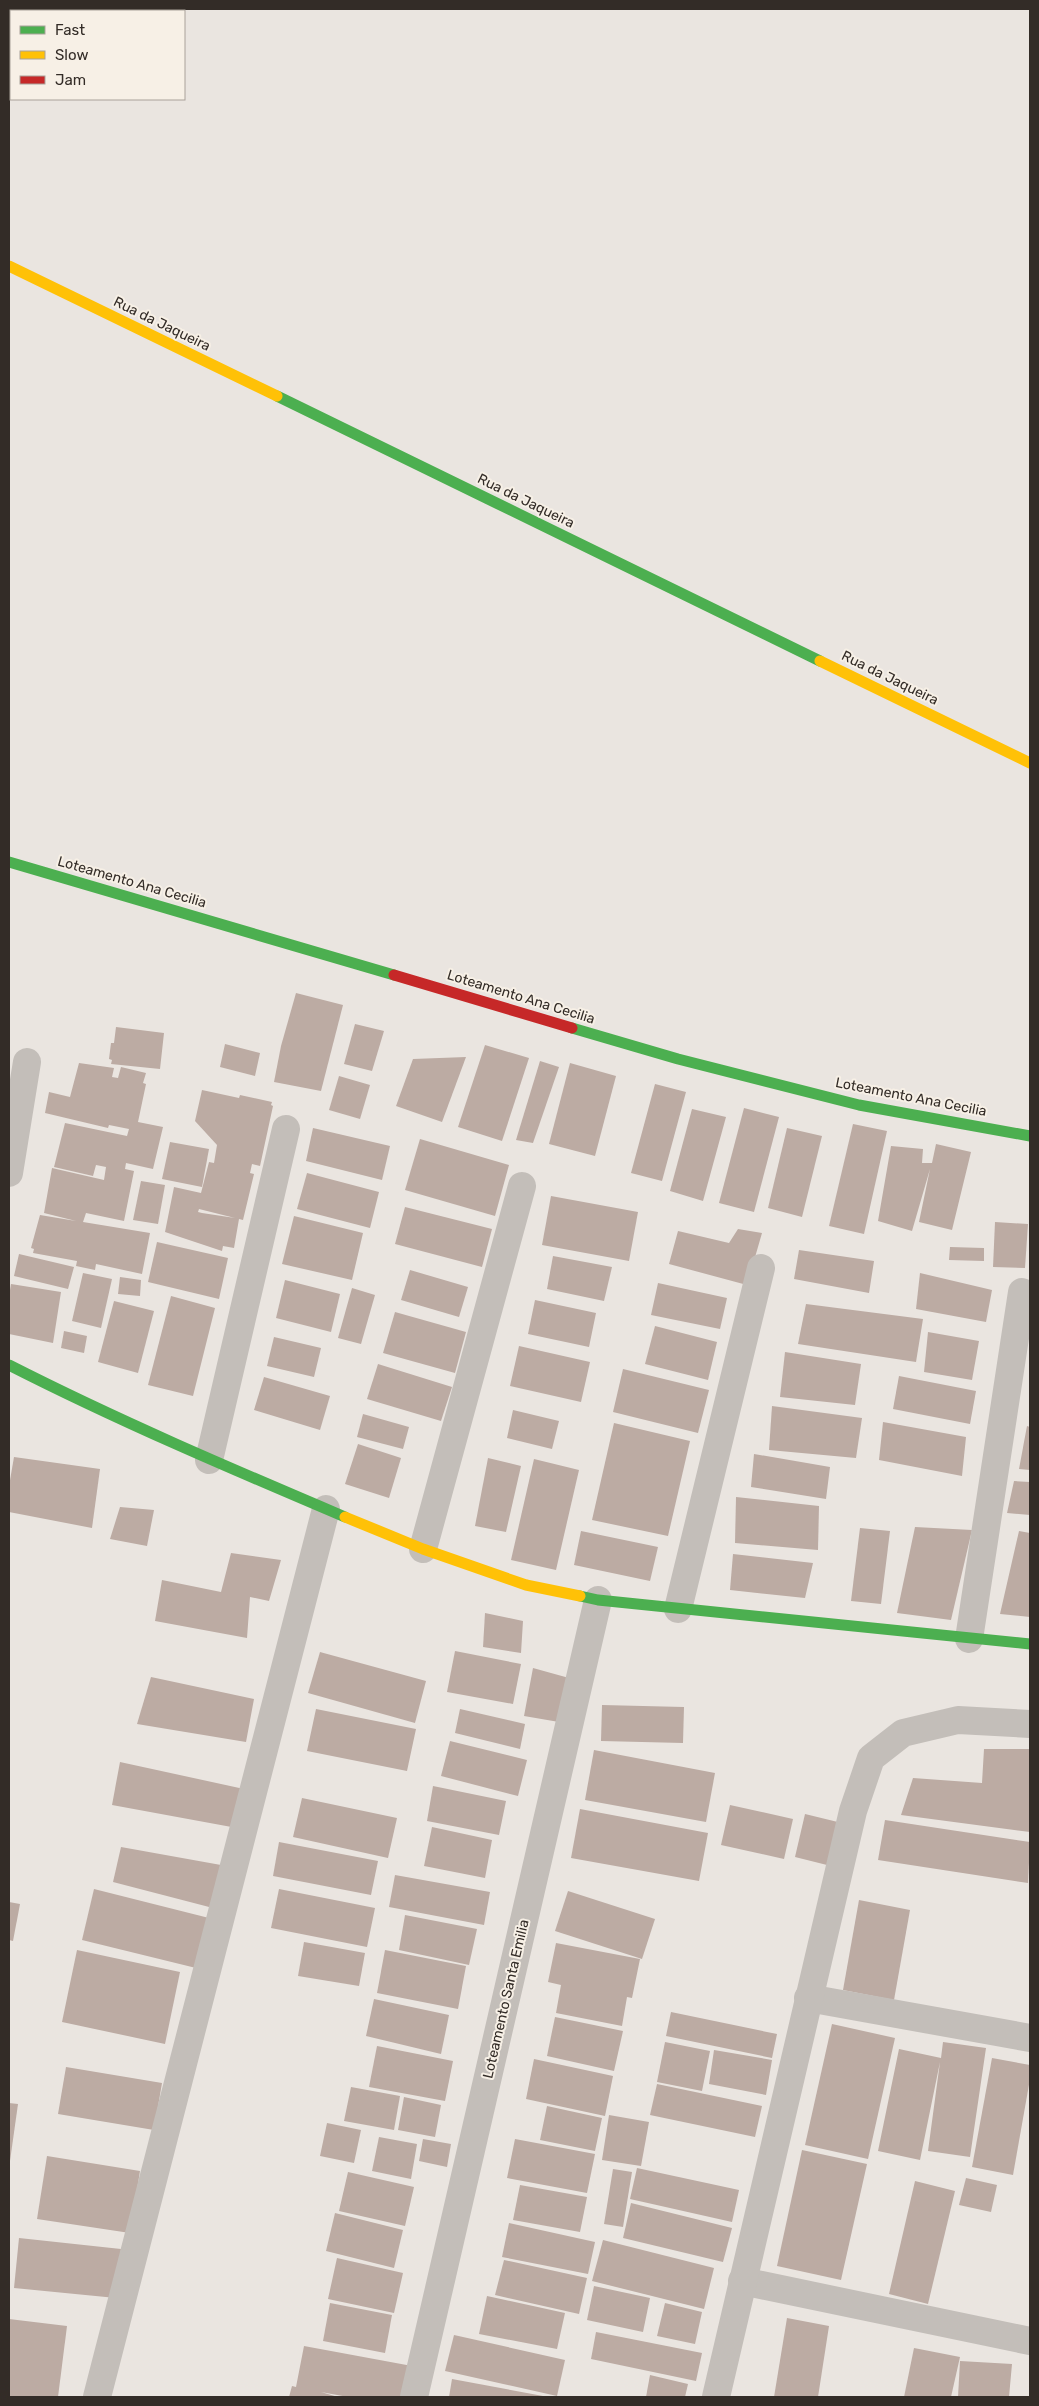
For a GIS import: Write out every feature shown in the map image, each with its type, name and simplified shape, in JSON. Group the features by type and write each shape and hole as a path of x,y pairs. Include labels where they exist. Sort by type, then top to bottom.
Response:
{"street":[{"name":"Rua da Jaqueira","path":"9,266 1030,763"},
{"name":"Loteamento Ana Cecilia","path":"9,862 678,1059 859,1105 1030,1136"},
{"path":"9,1173 27,1062"},
{"path":"209,1460 286,1129"},
{"path":"423,1549 522,1186"},
{"path":"678,1609 761,1268"},
{"path":"970,1639 1022,1292"},
{"path":"9,1365 64,1393 209,1460 423,1549 526,1584 598,1600 1030,1644"},
{"path":"97,2397 326,1509"},
{"name":"Loteamento Santa Emilia","path":"414,2397 598,1600"},
{"path":"716,2397 853,1811 871,1758 903,1734 958,1720 1030,1724"},
{"path":"808,1998 1030,2038"},
{"path":"742,2281 1030,2341"}],"building":[{"path":"296,993 343,1005 321,1091 274,1082 281,1046"},
{"path":"355,1024 384,1031 372,1071 344,1064"},
{"path":"116,1027 164,1033 160,1069 111,1064 112,1060 109,1059 111,1043 114,1043"},
{"path":"225,1044 260,1053 255,1076 220,1067"},
{"path":"485,1045 529,1058 502,1141 458,1127"},
{"path":"466,1057 442,1122 396,1106 413,1059"},
{"path":"540,1061 559,1067 533,1143 516,1140"},
{"path":"79,1063 114,1068 112,1077 118,1078 121,1067 146,1073 143,1083 146,1084 138,1122 163,1127 153,1169 126,1163 125,1169 134,1171 124,1221 86,1213 83,1222 150,1233 142,1274 96,1264 95,1270 76,1266 77,1261 33,1253 34,1249 31,1248 40,1215 76,1221 44,1213 52,1168 104,1180 106,1167 96,1165 93,1176 54,1167 65,1123 127,1136 129,1129 109,1125 108,1128 45,1113 49,1092 70,1097"},
{"path":"570,1063 616,1076 595,1156 549,1144"},
{"path":"339,1076 370,1085 360,1119 329,1110"},
{"path":"655,1084 686,1092 662,1181 631,1173"},
{"path":"202,1090 239,1098 240,1095 272,1102 271,1105 273,1106 260,1166 252,1164 250,1173 254,1174 243,1220 239,1219 234,1248 223,1246 222,1251 165,1232 174,1187 201,1193 209,1162 214,1163 217,1145 195,1121","holes":["199,1209 235,1218 202,1213 198,1212"]},
{"path":"744,1108 779,1117 754,1212 719,1203"},
{"path":"692,1109 726,1117 703,1201 670,1191"},
{"path":"853,1124 887,1131 864,1234 829,1226"},
{"path":"313,1128 390,1146 382,1180 306,1161"},
{"path":"787,1128 822,1136 802,1217 768,1208"},
{"path":"420,1139 509,1165 495,1216 405,1190"},
{"path":"170,1142 209,1149 202,1187 162,1179"},
{"path":"936,1144 971,1152 952,1230 919,1222 930,1169 912,1231 878,1221 891,1146 923,1149 922,1163 932,1163"},
{"path":"307,1173 379,1192 370,1228 297,1209"},
{"path":"141,1181 165,1185 158,1224 133,1220"},
{"path":"551,1196 638,1212 629,1261 542,1245"},
{"path":"405,1207 492,1229 482,1267 395,1244"},
{"path":"294,1216 363,1233 352,1280 282,1264"},
{"path":"995,1222 1028,1224 1025,1268 993,1267"},
{"path":"738,1229 762,1233 747,1285 669,1264 678,1231 729,1243"},
{"path":"157,1242 228,1258 219,1299 148,1282"},
{"path":"950,1247 984,1248 984,1261 949,1260"},
{"path":"799,1250 874,1261 869,1293 794,1279"},
{"path":"19,1254 74,1267 68,1289 14,1276"},
{"path":"553,1256 612,1267 604,1301 547,1289"},
{"path":"410,1270 468,1287 459,1317 401,1300"},
{"path":"83,1273 112,1279 101,1328 72,1321"},
{"path":"920,1273 992,1290 986,1322 916,1309"},
{"path":"120,1277 141,1280 140,1296 118,1294"},
{"path":"285,1280 340,1294 331,1332 276,1318"},
{"path":"658,1283 727,1298 720,1329 651,1315"},
{"path":"11,1284 61,1292 53,1343 9,1334 9,1296"},
{"path":"352,1288 375,1295 361,1344 338,1338"},
{"path":"171,1296 215,1308 193,1396 148,1385"},
{"path":"535,1300 596,1313 589,1347 528,1334"},
{"path":"114,1301 154,1311 138,1373 98,1362"},
{"path":"806,1304 923,1319 916,1362 798,1344"},
{"path":"395,1312 466,1332 455,1373 383,1353"},
{"path":"655,1326 717,1342 708,1380 645,1364"},
{"path":"64,1331 87,1336 84,1353 61,1348"},
{"path":"928,1332 979,1341 972,1380 924,1372"},
{"path":"274,1337 321,1348 314,1377 267,1366"},
{"path":"519,1346 590,1362 581,1402 510,1386"},
{"path":"785,1352 861,1364 855,1405 780,1397"},
{"path":"378,1364 452,1387 441,1421 367,1399"},
{"path":"623,1369 709,1390 698,1433 613,1412"},
{"path":"899,1376 976,1391 970,1424 893,1409"},
{"path":"264,1377 330,1396 320,1430 254,1410"},
{"path":"772,1406 862,1418 856,1458 769,1450"},
{"path":"513,1410 559,1421 552,1449 507,1438"},
{"path":"363,1414 409,1427 403,1449 357,1437"},
{"path":"883,1422 966,1437 962,1476 879,1460"},
{"path":"614,1423 690,1441 668,1536 592,1520"},
{"path":"1027,1426 1030,1427 1030,1470 1019,1469"},
{"path":"358,1444 401,1458 389,1498 345,1484"},
{"path":"754,1454 830,1467 826,1499 751,1487"},
{"path":"14,1457 100,1469 92,1528 9,1512 9,1486"},
{"path":"488,1458 521,1466 506,1532 475,1526"},
{"path":"534,1459 579,1470 556,1570 511,1560"},
{"path":"1014,1481 1030,1482 1030,1515 1007,1513"},
{"path":"736,1497 819,1506 818,1550 735,1543"},
{"path":"120,1507 154,1510 147,1546 110,1539"},
{"path":"915,1527 972,1530 951,1620 897,1613"},
{"path":"860,1528 890,1531 881,1604 851,1601"},
{"path":"581,1531 658,1547 650,1581 574,1565"},
{"path":"1019,1531 1030,1533 1030,1617 1000,1614"},
{"path":"231,1553 281,1560 269,1601 250,1597 247,1638 155,1621 162,1580 221,1592"},
{"path":"733,1554 813,1563 805,1598 730,1590"},
{"path":"485,1613 523,1621 521,1653 483,1647"},
{"path":"455,1651 521,1664 513,1704 447,1692"},
{"path":"320,1652 426,1681 415,1723 308,1693"},
{"path":"533,1668 569,1678 559,1722 524,1716"},
{"path":"151,1677 254,1699 246,1742 137,1724"},
{"path":"602,1705 684,1707 683,1743 601,1741"},
{"path":"316,1709 416,1729 407,1771 307,1751"},
{"path":"460,1709 525,1724 520,1749 455,1733"},
{"path":"450,1741 527,1760 518,1796 441,1776"},
{"path":"984,1749 1030,1749 1030,1832 901,1815 913,1778 982,1783"},
{"path":"594,1750 715,1773 706,1822 585,1800"},
{"path":"120,1762 244,1789 237,1828 112,1805"},
{"path":"433,1786 506,1801 499,1835 427,1821"},
{"path":"302,1798 397,1818 388,1858 293,1837"},
{"path":"730,1805 793,1819 784,1859 721,1845"},
{"path":"580,1809 708,1833 699,1881 571,1858"},
{"path":"805,1814 846,1824 835,1867 795,1857"},
{"path":"885,1820 1030,1842 1028,1883 878,1860"},
{"path":"432,1827 492,1840 485,1878 424,1866"},
{"path":"279,1842 378,1861 371,1895 273,1876"},
{"path":"121,1847 221,1865 213,1908 113,1882"},
{"path":"395,1875 490,1892 484,1925 389,1907"},
{"path":"94,1889 209,1918 196,1968 82,1940"},
{"path":"279,1889 375,1908 367,1947 271,1928"},
{"path":"568,1891 655,1919 642,1959 555,1931"},
{"path":"859,1900 910,1910 894,2000 843,1990"},
{"path":"9,1902 20,1904 13,1941 9,1940"},
{"path":"405,1915 477,1929 469,1965 399,1950"},
{"path":"304,1942 365,1953 359,1986 298,1976"},
{"path":"556,1943 640,1959 632,1998 627,1997 622,2026 556,2013 561,1985 548,1982"},
{"path":"77,1950 180,1972 165,2044 62,2022"},
{"path":"385,1950 466,1966 458,2009 377,1993"},
{"path":"374,1999 449,2015 441,2054 366,2036"},
{"path":"671,2012 777,2034 772,2058 666,2036"},
{"path":"555,2017 623,2031 614,2071 547,2056"},
{"path":"832,2024 895,2038 868,2159 805,2145"},
{"path":"665,2042 710,2051 702,2091 657,2082"},
{"path":"943,2042 986,2048 970,2157 928,2151 940,2062 920,2160 878,2151 899,2049 941,2058"},
{"path":"377,2046 453,2061 445,2101 369,2087"},
{"path":"714,2050 772,2060 766,2095 709,2084"},
{"path":"992,2058 1030,2065 1030,2079 1013,2175 972,2167"},
{"path":"534,2059 613,2076 605,2116 526,2099"},
{"path":"66,2067 162,2083 154,2130 58,2114"},
{"path":"657,2084 762,2106 755,2137 650,2115"},
{"path":"351,2087 400,2096 394,2130 344,2121"},
{"path":"404,2097 441,2105 435,2137 398,2130"},
{"path":"9,2103 18,2104 10,2161 9,2160"},
{"path":"547,2106 602,2118 595,2151 540,2140"},
{"path":"609,2115 649,2122 641,2166 602,2160"},
{"path":"327,2123 361,2130 354,2163 320,2156"},
{"path":"379,2137 417,2144 411,2179 372,2171"},
{"path":"423,2139 451,2144 447,2167 419,2161"},
{"path":"515,2139 595,2154 587,2193 507,2178"},
{"path":"802,2150 867,2164 841,2280 777,2266"},
{"path":"47,2156 140,2171 130,2233 37,2219"},
{"path":"637,2168 739,2190 732,2222 630,2199"},
{"path":"613,2169 632,2172 623,2227 604,2224"},
{"path":"348,2172 414,2187 405,2226 339,2211"},
{"path":"966,2178 997,2185 991,2212 959,2205"},
{"path":"915,2181 955,2191 928,2304 889,2294"},
{"path":"520,2185 587,2197 580,2232 513,2220"},
{"path":"631,2203 732,2228 723,2262 623,2238"},
{"path":"335,2213 403,2230 394,2268 326,2251"},
{"path":"509,2223 595,2242 588,2274 502,2257"},
{"path":"19,2238 121,2249 116,2298 14,2288"},
{"path":"603,2240 714,2268 704,2309 592,2281"},
{"path":"337,2258 403,2273 394,2313 328,2299"},
{"path":"504,2260 587,2278 579,2314 495,2295"},
{"path":"594,2286 650,2298 643,2332 587,2320"},
{"path":"487,2296 565,2313 557,2349 479,2334"},
{"path":"330,2303 392,2315 385,2353 323,2341"},
{"path":"665,2303 702,2312 695,2344 657,2336"},
{"path":"787,2318 829,2326 818,2397 774,2397"},
{"path":"9,2319 67,2326 58,2397 9,2397"},
{"path":"596,2332 702,2353 696,2381 591,2359"},
{"path":"454,2335 565,2360 557,2396 445,2371"},
{"path":"304,2346 412,2366 406,2397 348,2397 321,2392 338,2397 289,2397 292,2386 296,2387"},
{"path":"914,2348 960,2357 951,2397 904,2397"},
{"path":"960,2361 1012,2364 1009,2397 958,2397"},
{"path":"650,2375 688,2384 685,2397 646,2397"},
{"path":"452,2379 543,2396 543,2397 449,2397"}],"traffic: fast":[{"path":"277,396 820,661"},
{"path":"9,862 394,975"},
{"path":"572,1028 678,1059 859,1105 1030,1136"},
{"path":"9,1365 134,1425 345,1517"},
{"path":"580,1596 598,1600 1030,1644"}],"traffic: slow":[{"path":"9,266 277,396"},
{"path":"820,661 1030,763"},
{"path":"345,1517 423,1549 526,1585 580,1596"}],"traffic: jam":[{"path":"394,975 572,1028"}]}
